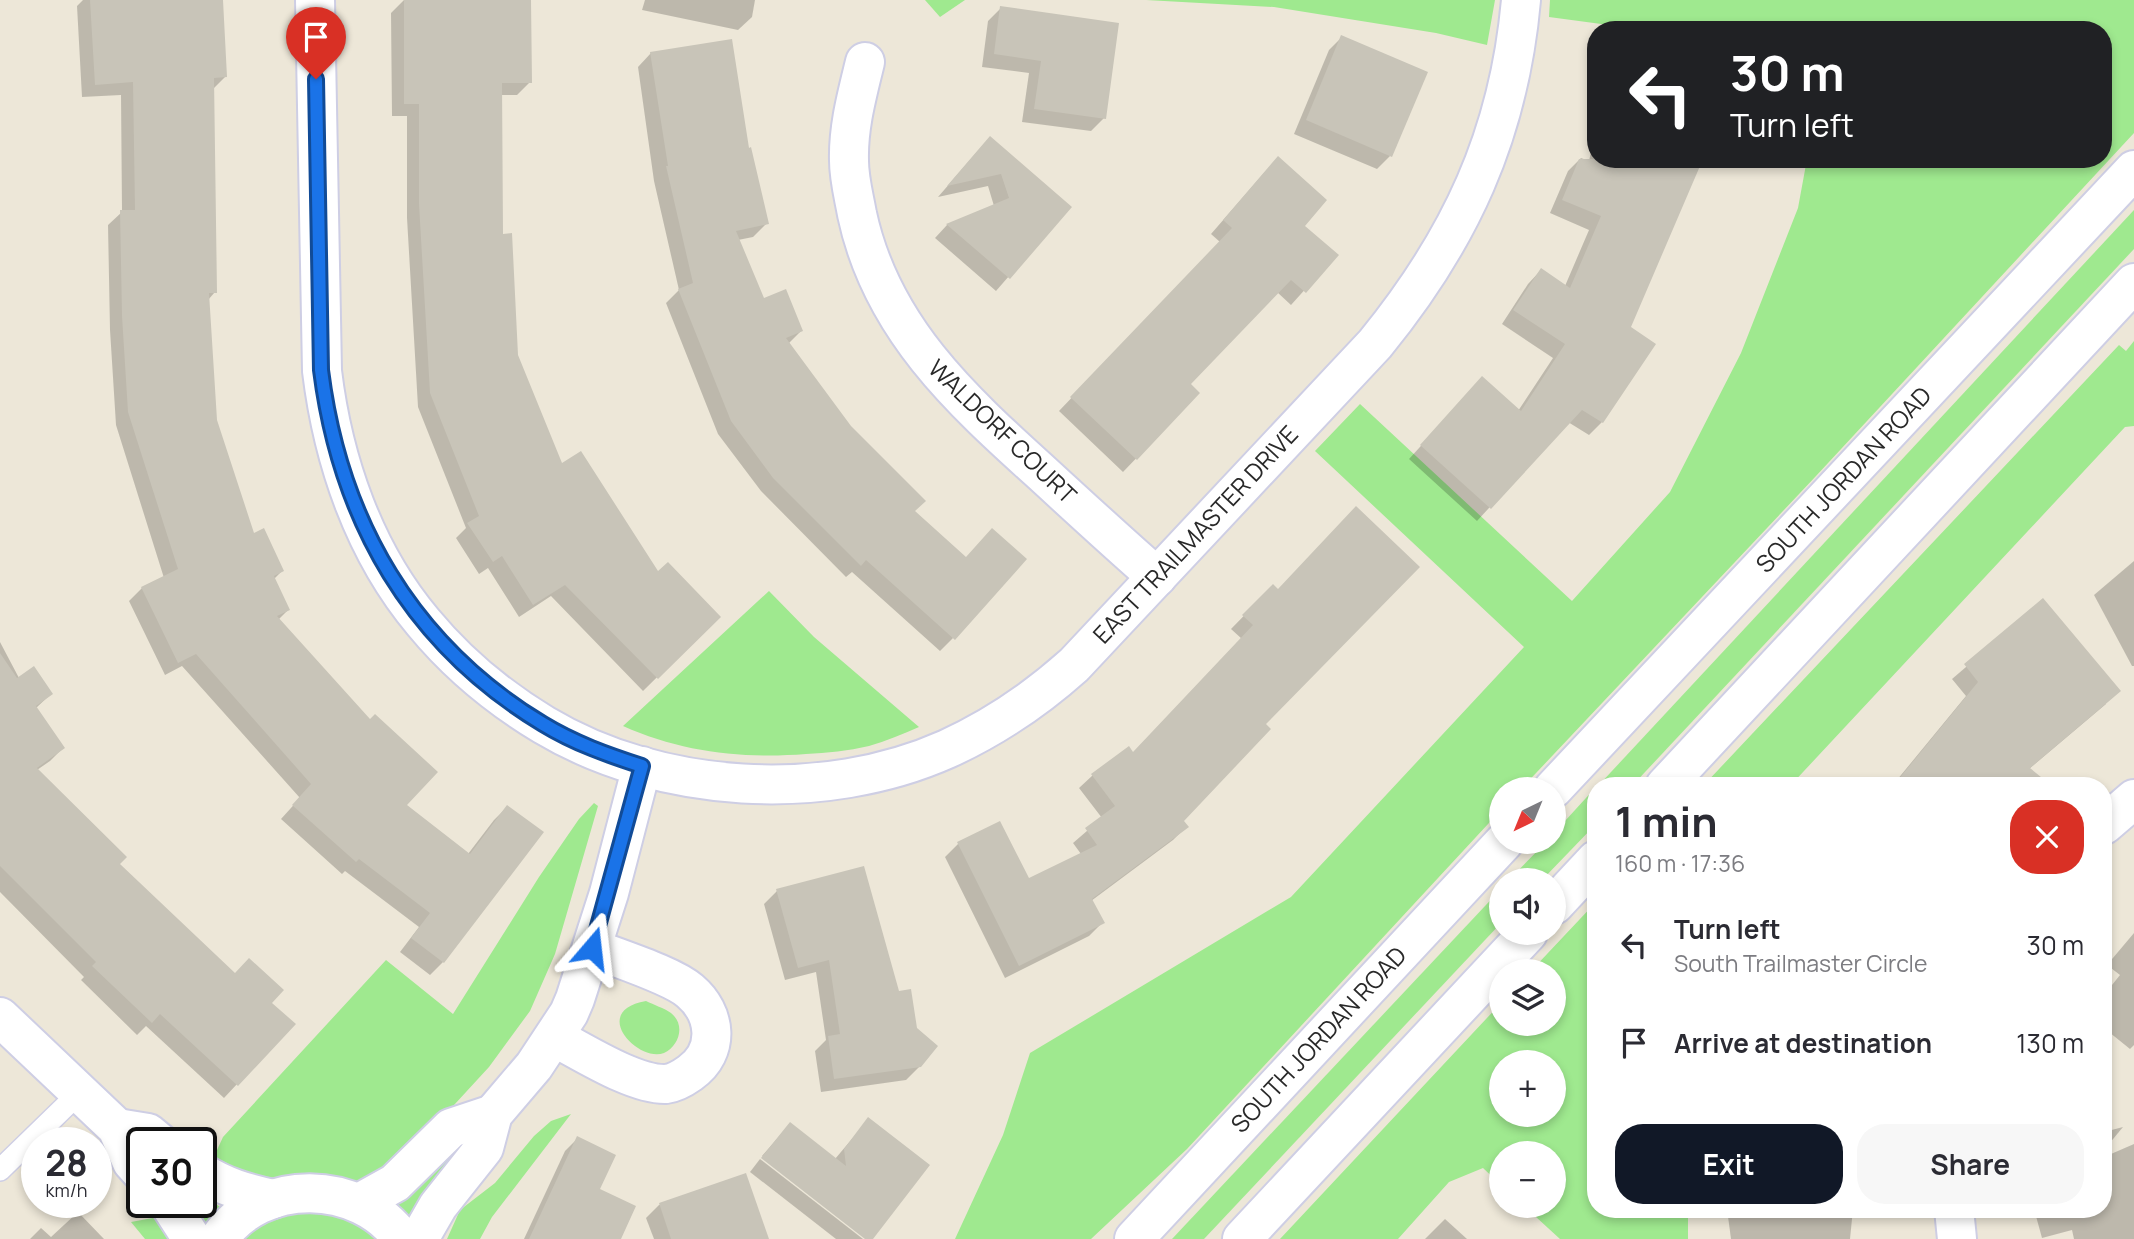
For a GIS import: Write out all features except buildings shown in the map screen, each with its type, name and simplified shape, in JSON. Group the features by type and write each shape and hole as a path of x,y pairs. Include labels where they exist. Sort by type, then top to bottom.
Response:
{"street":[{"name":"EAST TRAILMASTER DRIVE","path":"315,0 321,370 330,425 347,485 372,543 392,578 422,621 461,661 514,705 544,725 599,751 642,766 743,783 804,784 856,777 946,750 993,724 1054,682 1074,665 1375,344 1435,263 1469,200 1492,144 1511,78 1521,0"},
{"name":"WALDORF COURT","path":"864,62 850,130 849,164 858,218 867,250 901,323 923,355 975,413 1157,577"},
{"name":"SOUTH JORDAN ROAD","path":"1564,777 2134,170"},
{"path":"1673,777 2134,284"},
{"path":"419,1239 438,1206 484,1148 493,1114 534,1066 575,999 592,948 642,766"},
{"path":"2112,818 2134,799"},
{"name":"SOUTH JORDAN ROAD","path":"1134,1239 1493,854"},
{"path":"1566,892 1587,870"},
{"path":"1242,1239 1517,945"},
{"path":"554,1037 646,1082 668,1084 682,1078 696,1069 706,1056 711,1041 710,1022 705,1006 688,989 671,979 592,948"},
{"path":"0,1017 117,1128 126,1149"},
{"path":"359,1203 395,1183 451,1128 493,1114"},
{"path":"117,1128 126,1129"},
{"path":"217,1180 233,1189 272,1199"},
{"path":"219,1239 244,1214 272,1199 303,1192 335,1195 359,1203 380,1216 402,1239"},
{"path":"178,1218 192,1239"},
{"path":"1955,1218 1957,1239"}],"lane":[{"path":"0,1170 79,1093"}],"green space":[{"path":"925,0 965,0 940,17"},
{"path":"1146,0 1495,0 1487,45 1436,33 1274,7"},
{"path":"1550,0 2134,0 2134,133 2112,157 2112,21 1587,22 1549,17"},
{"path":"1805,168 2102,168 1532,777 1489,777 1489,823 1187,1149 1091,1239 955,1239 1003,1135 1030,1053 1291,897 1524,647 1315,451 1360,404 1572,601 1670,492 1741,353 1798,208"},
{"path":"2134,210 2134,249 1640,777 1606,777"},
{"path":"2134,341 2134,426 2125,427 1798,777 1711,777 2119,345 2126,351"},
{"path":"769,591 814,637 919,727 882,742 853,749 814,754 759,755 690,748 623,726"},
{"path":"1587,797 1587,833 1554,868 1521,868 1534,854 1566,854 1566,820"},
{"path":"594,803 598,806 555,954 530,1011 489,1067 443,1117 377,1176 339,1186 250,1178 217,1163 217,1150 223,1137 386,960 453,1014 539,877 579,819"},
{"path":"1489,902 1489,936 1204,1239 1172,1239"},
{"path":"1587,912 1587,1218 1688,1218 1688,1239 1560,1239 1537,1218 1566,1218 1566,1141 1489,1141 1489,1174 1483,1168 1449,1182 1398,1239 1280,1239 1489,1016 1489,1036 1566,1036 1566,959 1542,959 1555,945 1566,945 1566,934"},
{"path":"646,1001 671,1013 678,1023 677,1040 664,1053 653,1054 632,1044 620,1024 621,1015 629,1007"},
{"path":"571,1114 492,1217 480,1239 447,1239 460,1210 495,1183 534,1136 551,1121"},
{"path":"468,1140 409,1220 388,1200 462,1141"},
{"path":"301,1209 340,1213 381,1239 239,1239 263,1221"},
{"path":"159,1218 174,1239 145,1239 131,1222"},
{"path":"195,1218 214,1218 204,1233"}],"route":[{"path":"316,79 321,370 338,456 347,485 372,543 386,569 422,621 487,683 514,705 568,738 642,766 592,948"}]}
